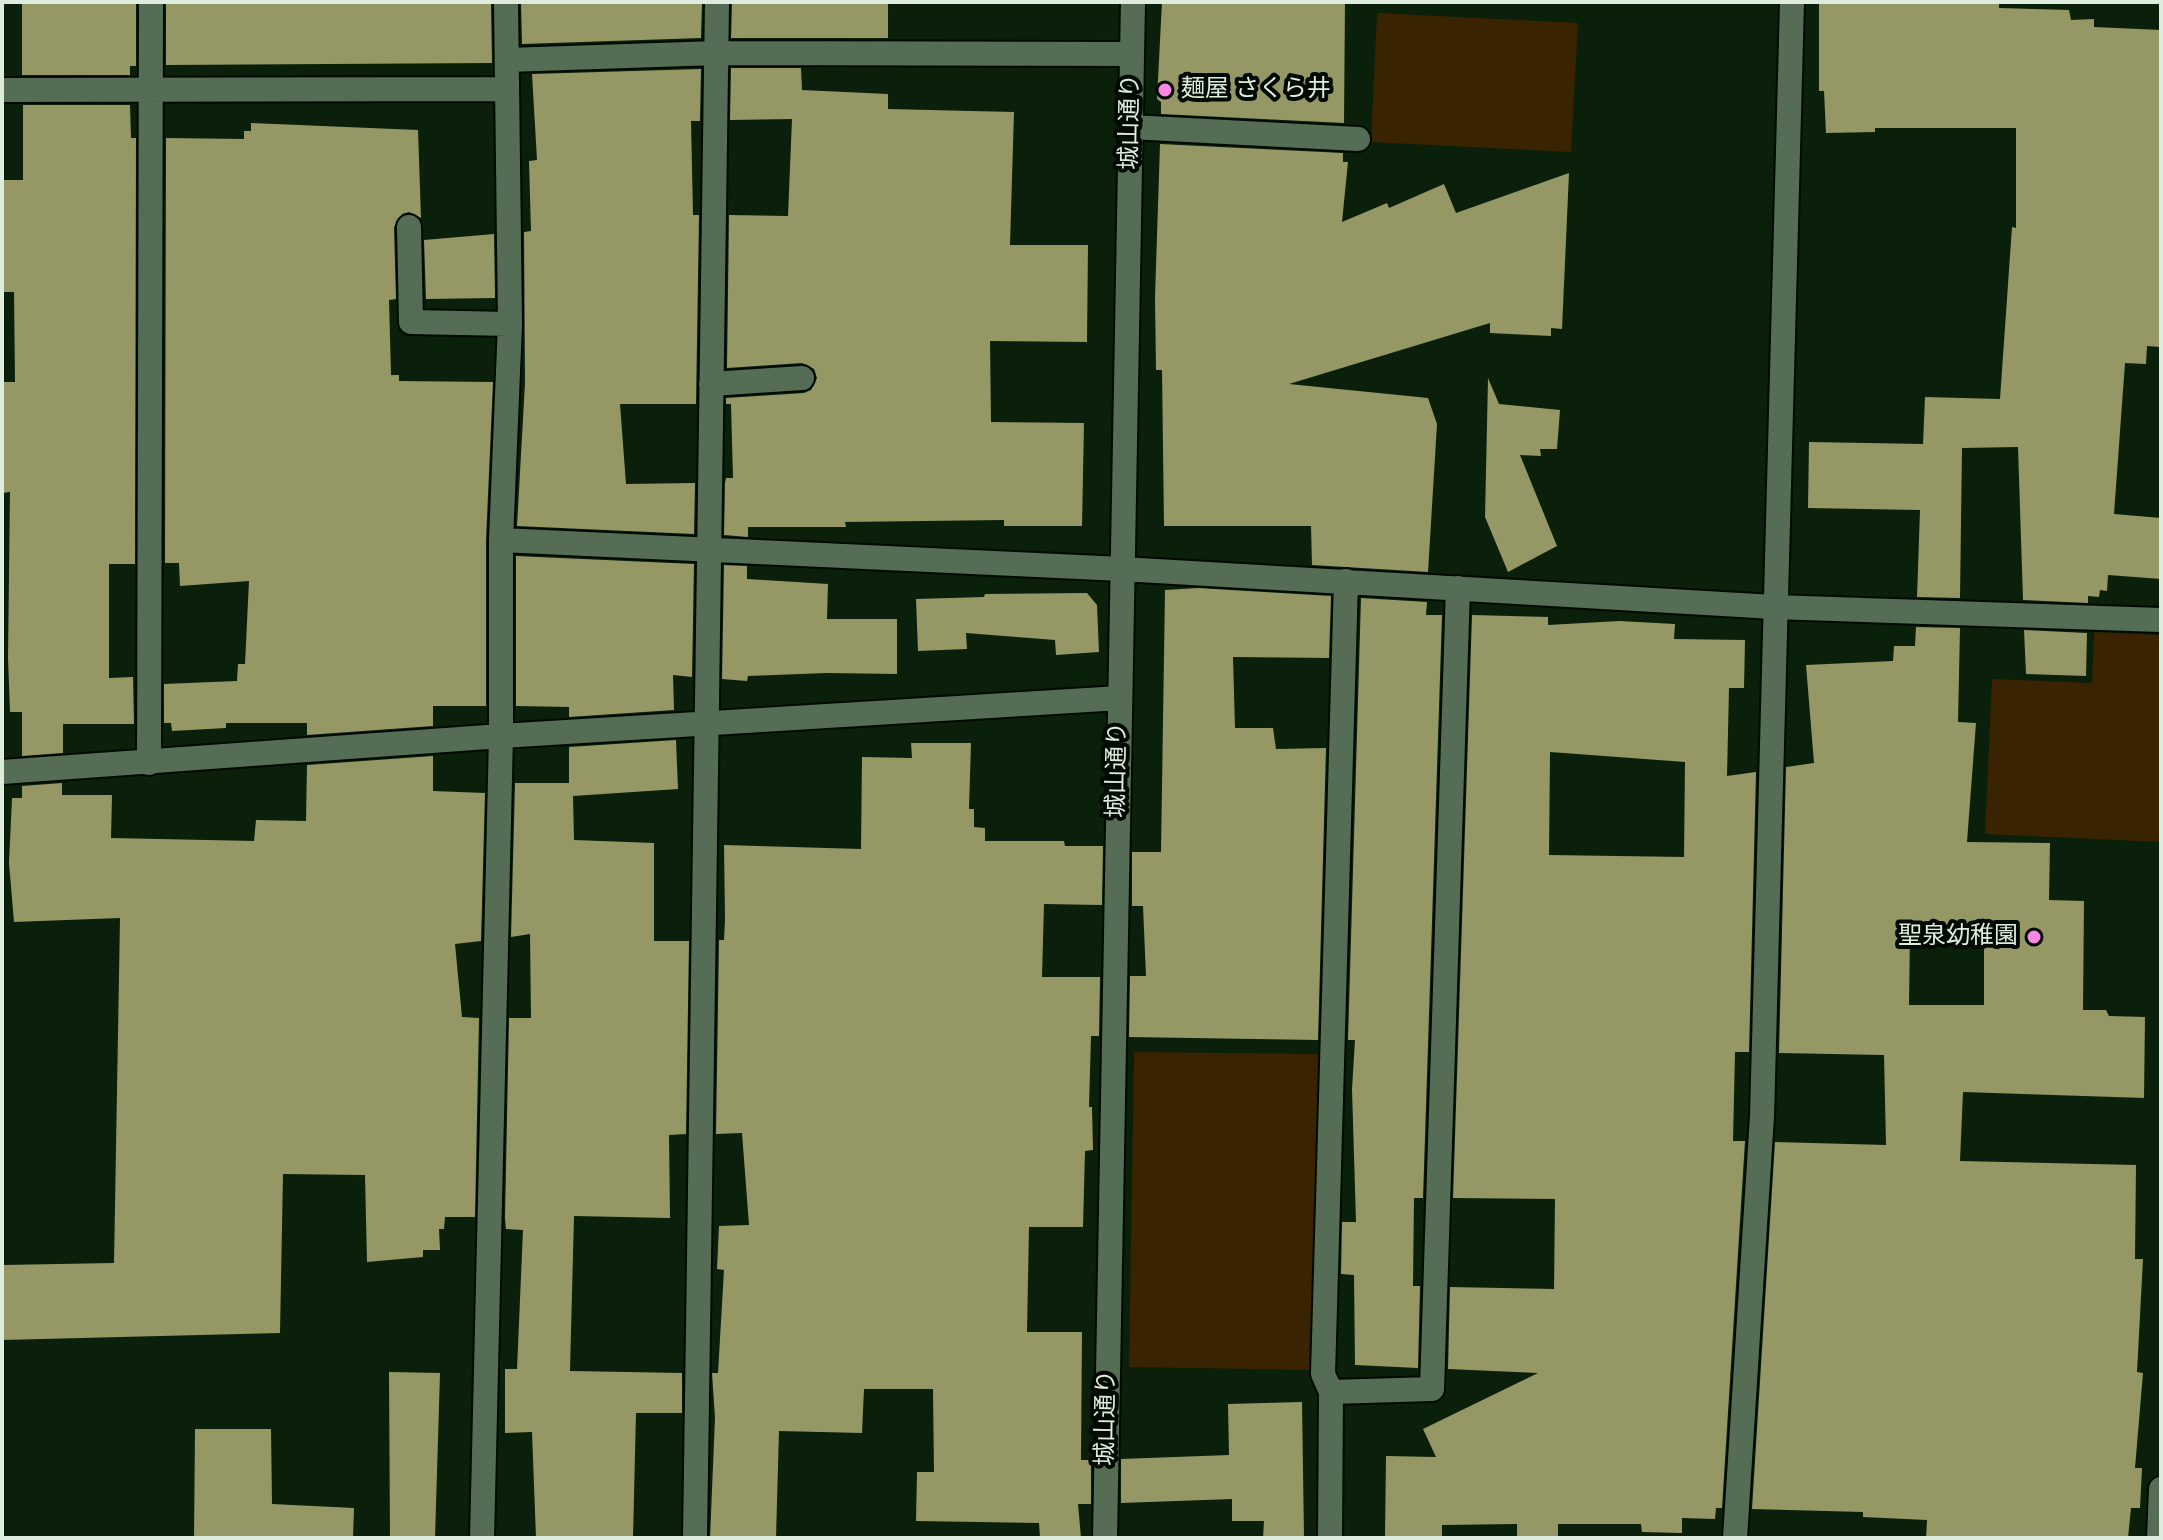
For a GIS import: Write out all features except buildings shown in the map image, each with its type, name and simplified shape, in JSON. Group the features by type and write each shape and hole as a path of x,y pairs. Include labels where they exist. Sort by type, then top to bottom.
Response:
{"street":[{"path":"149,763 151,2"},
{"path":"482,1538 501,736 501,540 510,324 506,2"},
{"path":"695,1538 717,2"},
{"name":"城山通り","path":"1105,1538 1133,2"},
{"path":"1735,1538 1762,1116 1792,2"},
{"path":"507,60 717,53 1132,54"},
{"path":"2,90 507,89"},
{"path":"1131,127 1358,139"},
{"path":"409,227 411,322 510,324"},
{"path":"711,384 802,378"},
{"path":"501,540 1122,569 1774,607 2161,620"},
{"path":"1330,1538 1331,1392 1323,1374 1346,581"},
{"path":"1331,1392 1432,1389 1458,588"},
{"path":"2,772 501,736 1120,698"},
{"path":"2159,1538 2161,1489"}],"shaded area":[{"path":"1377,13 1578,23 1571,152 1371,142"},
{"path":"2094,632 2161,635 2161,842 1985,834 1992,679 2092,683"},
{"path":"1134,1052 1321,1054 1316,1370 1129,1367"}],"place":[{"name":"麺屋 さくら井","path":"1165,90"},
{"name":"聖泉幼稚園","path":"2034,937"}]}
